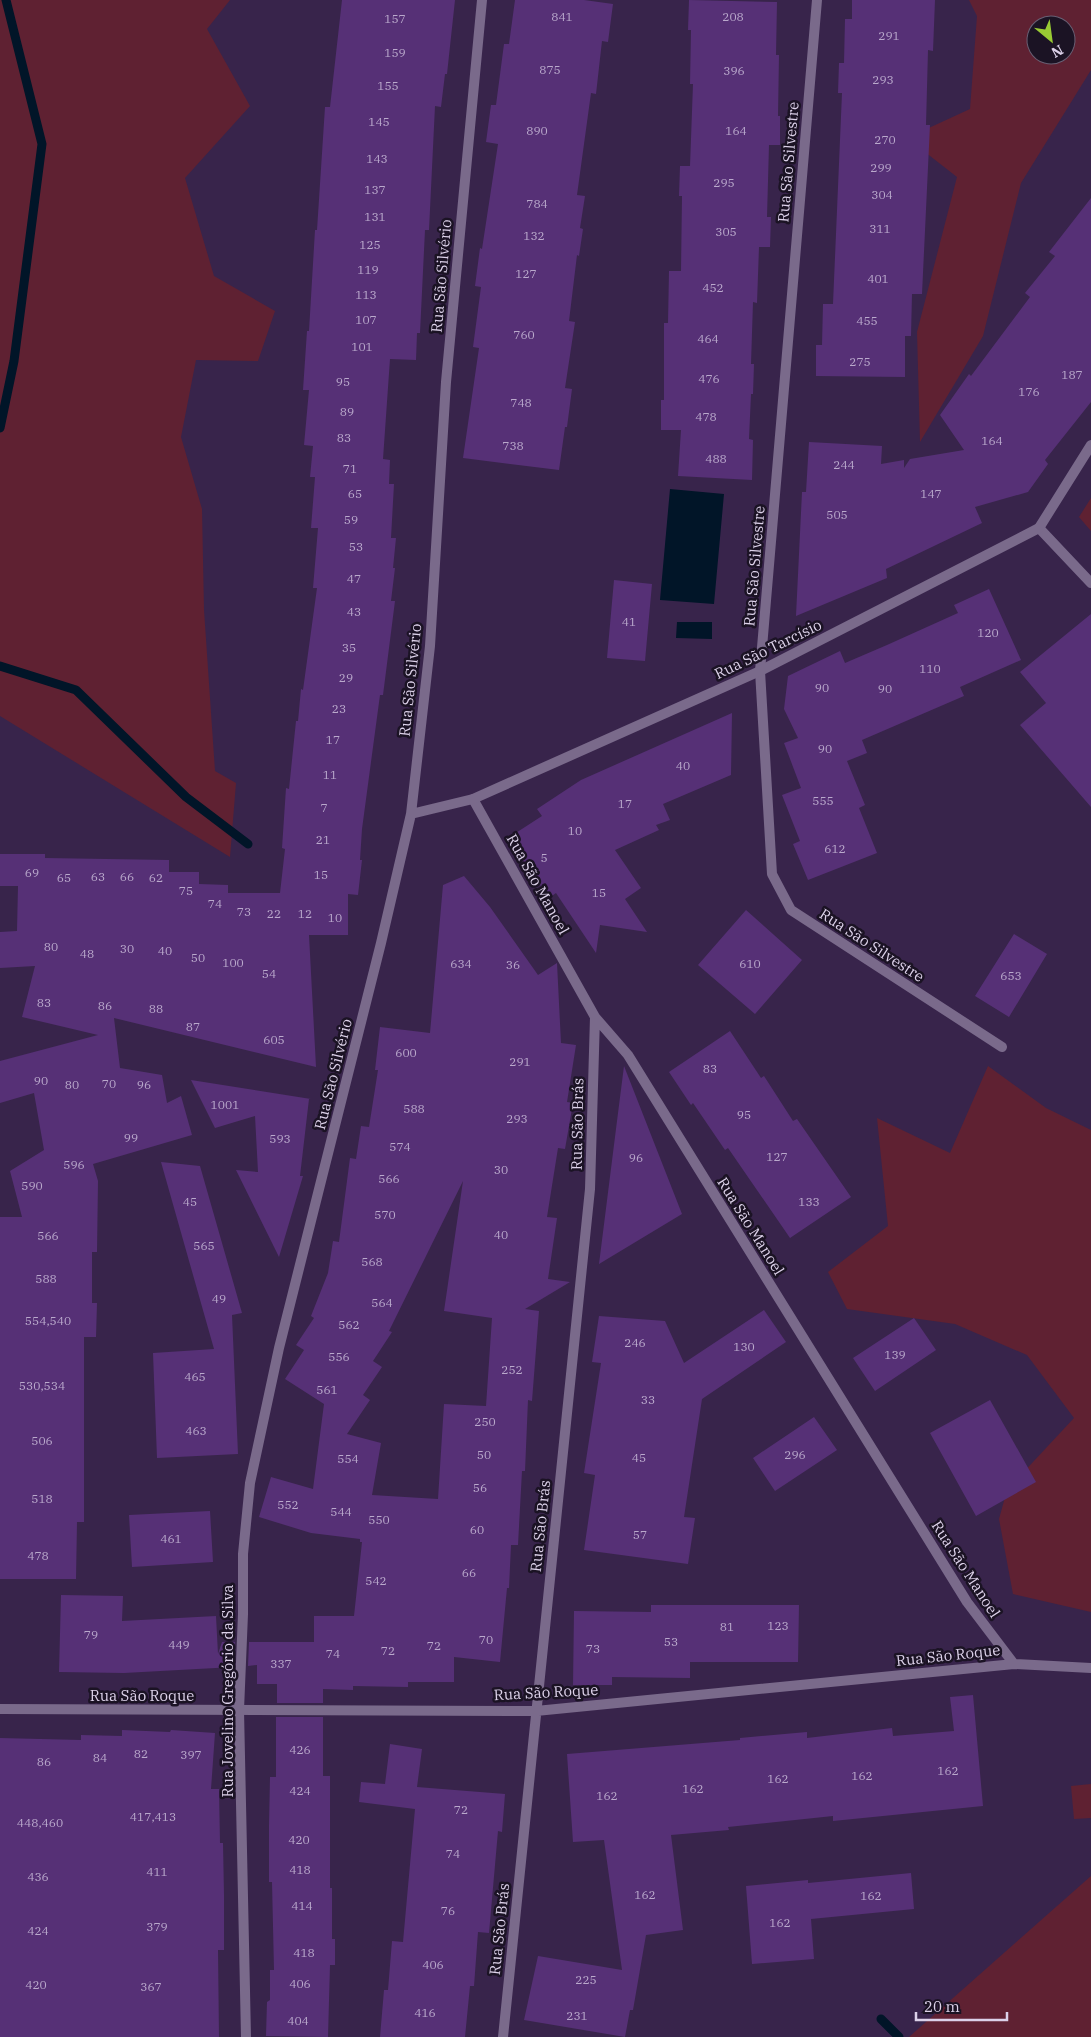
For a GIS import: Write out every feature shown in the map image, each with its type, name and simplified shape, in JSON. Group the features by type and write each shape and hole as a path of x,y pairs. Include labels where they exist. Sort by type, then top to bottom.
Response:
{"street":[{"name":"Rua São Silvério","path":"279,1348 381,943 411,814 430,646 446,382 482,0"},
{"name":"Rua São Silvestre","path":"817,0 760,671 772,874 791,910 1002,1047"},
{"path":"1091,445 1039,528 1091,584"},
{"name":"Rua São Tarcísio","path":"411,814 474,799 760,671 1039,528"},
{"name":"Rua São Manoel","path":"474,799 594,1017 628,1055 968,1602 1014,1664"},
{"name":"Rua São Brás","path":"503,2037 590,1189 594,1017"},
{"name":"Rua Jovelino Gregório da Silva","path":"246,2037 239,1710 243,1614 242,1554 250,1483 279,1348"},
{"name":"Rua São Roque","path":"0,1709 536,1711 1014,1664 1091,1668"}],"shaded area":[{"path":"0,0 230,0 207,29 250,106 185,178 214,276 275,311 258,361 196,360 181,437 202,509 204,610 215,771 236,783 230,857 0,716"},
{"path":"969,0 1091,0 1091,70 1021,183 983,336 920,442 917,332 957,177 907,138 970,109 977,16"},
{"path":"1091,498 1091,531 1079,517"},
{"path":"988,1066 1046,1108 1091,1130 1091,1612 1013,1594 999,1519 1007,1490 1074,1418 1027,1355 955,1324 847,1309 828,1272 888,1226 877,1118 950,1153"},
{"path":"1091,1784 1091,1818 1074,1819 1071,1786"},
{"path":"1091,1876 1091,2037 909,2037"}],"water":[{"path":"670,489 724,494 714,604 660,600"},
{"path":"677,622 712,622 712,639 676,638"}],"building":[{"path":"342,0 455,0 447,74 445,74 441,107 435,106 429,230 425,230 420,333 417,333 416,360 390,359 383,459 390,460 389,484 394,484 391,538 396,538 391,601 395,601 383,695 380,695 362,829 360,860 362,860 358,895 348,894 348,935 309,935 316,1067 114,1018 120,1068 162,1075 167,1103 181,1096 192,1135 93,1164 98,1181 97,1252 92,1252 92,1303 97,1303 96,1337 84,1337 84,1522 77,1522 76,1579 0,1579 0,1217 22,1217 10,1171 44,1150 34,1093 0,1103 0,1061 98,1035 22,1017 35,966 0,968 0,932 17,931 18,886 0,886 0,854 45,854 45,858 169,860 169,872 199,872 199,884 228,885 228,893 280,893 285,849 282,848 286,788 289,789 296,721 298,721 301,689 303,690 317,588 313,588 318,528 311,528 315,477 310,477 313,446 304,445 309,390 303,390 307,331 309,331 315,230 317,230 325,107 330,107"},
{"path":"515,0 584,0 613,4 608,42 602,41 596,94 591,93 577,195 585,196 580,228 583,229 579,256 577,255 569,321 575,322 565,388 572,389 559,470 463,458 479,348 473,347 481,287 475,286 498,144 486,142 491,105 496,105 504,44 509,44"},
{"path":"689,0 777,2 776,55 779,55 778,116 780,116 780,145 769,145 767,217 771,217 770,247 759,247 757,303 753,302 751,364 754,364 749,439 753,440 752,480 678,476 681,430 661,430 661,400 664,400 664,323 668,323 669,271 681,271 682,196 679,196 680,166 690,166 693,84 690,84 691,30 688,30"},
{"path":"852,0 935,0 933,51 928,50 926,125 930,125 922,294 912,294 911,336 905,336 905,377 816,376 816,345 822,345 823,304 833,304 842,93 838,93 839,63 844,63 845,19 852,19"},
{"path":"1091,198 1091,402 1045,460 1048,464 1028,492 975,507 982,523 886,569 887,578 796,616 802,492 806,492 809,442 882,446 881,464 904,460 904,468 910,459 964,450 940,415 969,374 971,376 1030,297 1025,293 1055,256 1049,252"},
{"path":"614,580 652,584 645,661 607,658"},
{"path":"989,589 1021,660 960,687 964,696 862,740 867,753 847,761 865,805 859,808 877,853 808,880 793,844 800,841 782,795 801,788 784,743 798,738 784,709 788,676 840,651 845,663 887,645 958,613 954,605"},
{"path":"1091,614 1091,807 1020,725 1046,703 1020,672"},
{"path":"732,713 731,775 663,804 670,820 656,825 659,830 615,850 641,888 625,899 647,932 600,925 596,953 556,893 549,898 508,838 542,816 537,809 581,780"},
{"path":"464,876 490,907 538,975 557,963 561,1043 576,1045 567,1102 573,1103 565,1149 558,1148 547,1217 557,1218 548,1279 570,1282 525,1309 539,1311 532,1401 528,1400 525,1471 522,1471 518,1545 511,1545 509,1588 507,1588 500,1662 454,1657 454,1682 408,1682 408,1687 353,1686 353,1690 323,1689 323,1703 277,1703 277,1684 257,1684 257,1665 248,1666 249,1642 314,1642 314,1616 354,1616 362,1542 360,1542 360,1539 311,1533 259,1517 271,1477 313,1489 324,1404 285,1379 304,1350 296,1345 314,1318 311,1316 328,1273 333,1241 339,1242 350,1158 356,1159 361,1126 369,1127 378,1070 375,1070 380,1027 430,1033 443,885","holes":["463,1181 444,1311 492,1318 486,1406 444,1404 438,1499 372,1495 381,1443 347,1434 370,1400 363,1395 382,1367 373,1361 392,1332 389,1331"]},
{"path":"746,910 802,960 755,1014 698,965"},
{"path":"1014,934 1047,954 1009,1017 975,996"},
{"path":"730,1031 761,1078 764,1076 793,1121 797,1119 851,1197 790,1238 728,1148 725,1150 669,1072"},
{"path":"624,1066 682,1214 599,1264 617,1121"},
{"path":"191,1080 311,1099 309,1099 300,1176 303,1176 279,1257 236,1170 258,1172 255,1116 215,1128"},
{"path":"161,1162 200,1166 242,1313 232,1315 238,1454 157,1458 153,1353 214,1349"},
{"path":"764,1310 786,1342 702,1399 684,1517 695,1518 688,1564 584,1550 595,1475 584,1473 601,1363 592,1362 599,1316 665,1321 684,1363"},
{"path":"914,1318 936,1350 875,1391 853,1358"},
{"path":"990,1400 1036,1482 976,1516 930,1433"},
{"path":"814,1417 837,1450 775,1491 753,1458"},
{"path":"210,1511 213,1562 132,1567 129,1515"},
{"path":"61,1595 123,1596 122,1621 216,1616 218,1654 222,1642 235,1642 234,1667 124,1673 59,1672"},
{"path":"651,1605 799,1605 798,1662 690,1662 690,1678 612,1677 612,1685 573,1685 574,1611 651,1612"},
{"path":"973,1695 983,1806 833,1821 833,1816 728,1827 729,1830 671,1835 683,1930 646,1935 633,2010 630,2010 625,2037 524,2020 538,1956 622,1970 604,1840 573,1842 567,1754 740,1740 740,1738 807,1732 807,1738 892,1728 893,1736 954,1731 950,1697"},
{"path":"276,1717 323,1717 323,1776 330,1776 330,1888 332,1888 332,1939 335,1939 335,1965 330,1965 328,2037 266,2036 267,2002 270,2000 270,1970 274,1970 272,1882 269,1882 269,1826 270,1777 276,1777"},
{"path":"122,1730 170,1732 171,1730 215,1733 211,1789 219,1789 220,1843 223,1843 224,1895 224,1950 218,1950 219,2037 0,2037 0,1738 81,1740 81,1735 122,1736"},
{"path":"390,1744 422,1749 417,1787 505,1794 502,1832 498,1831 489,1933 478,1932 474,1986 470,1986 465,2037 380,2037 384,1990 388,1990 392,1941 403,1942 415,1809 359,1802 361,1782 385,1784"},
{"path":"911,1873 914,1909 811,1919 814,1959 752,1964 746,1886 808,1880 808,1883"}],"waterway":[{"path":"0,428 14,361 42,144 6,0"},
{"path":"0,666 76,690 186,797 248,844"},
{"path":"881,2019 899,2037"}]}
